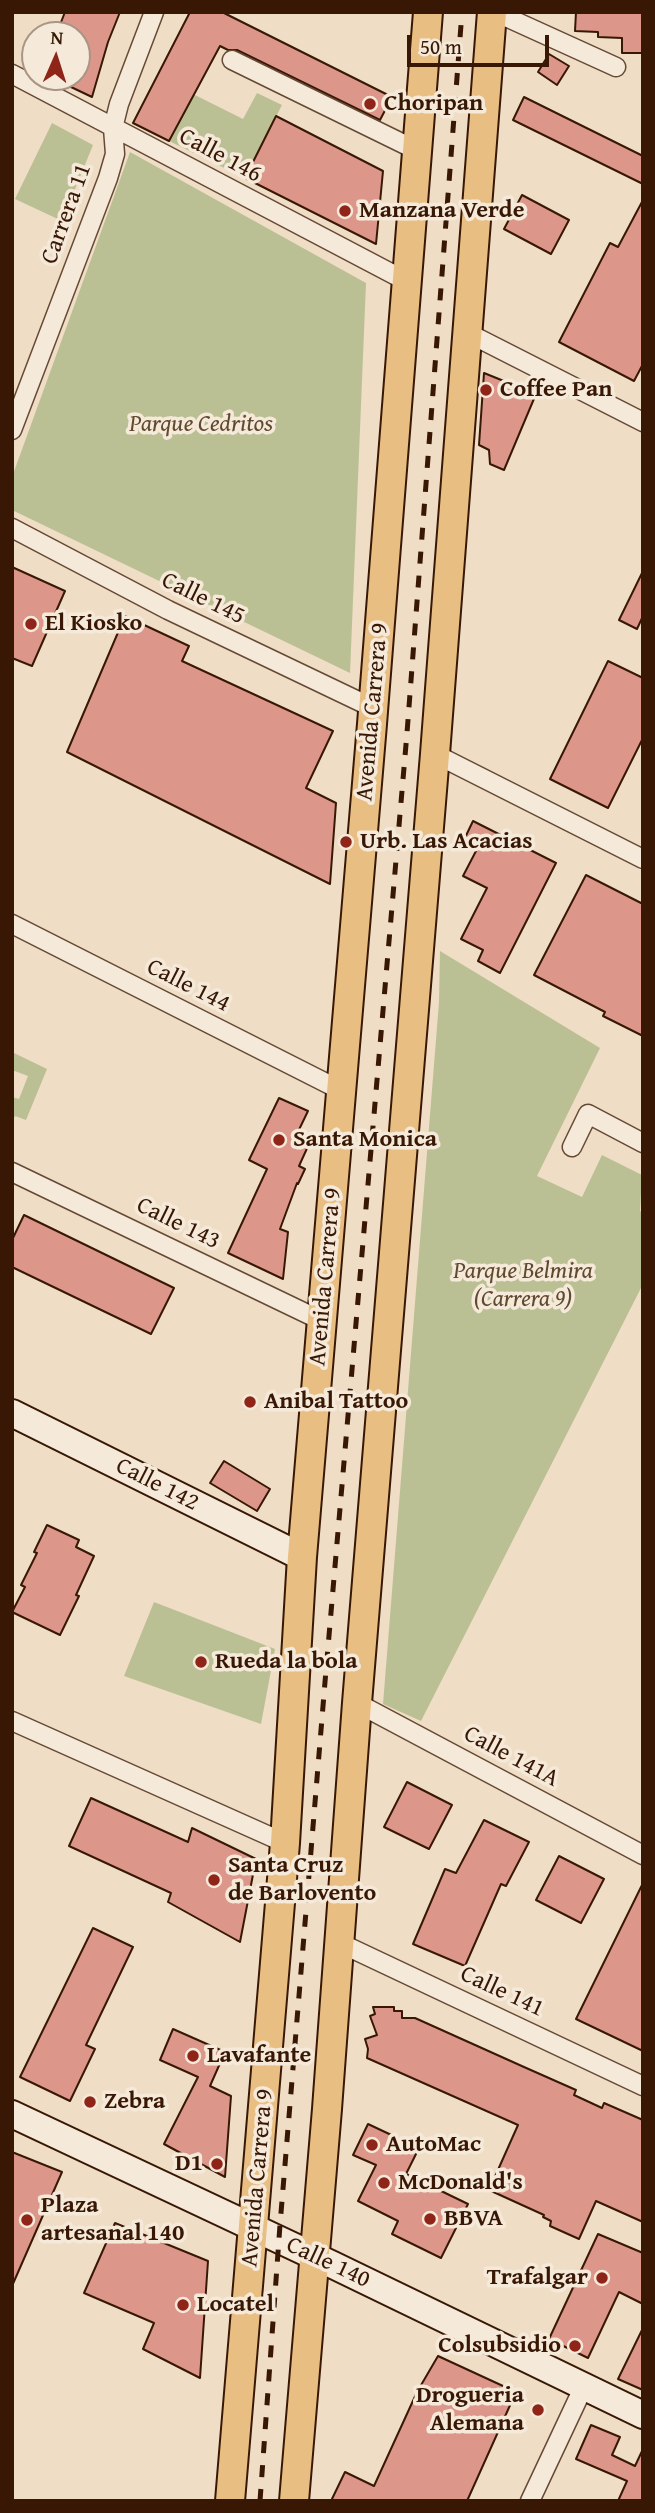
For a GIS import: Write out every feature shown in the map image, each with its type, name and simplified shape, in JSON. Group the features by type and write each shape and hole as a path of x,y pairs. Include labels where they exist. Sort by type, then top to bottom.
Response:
{"main road":[{"name":"Avenida Carrera 9","path":"230,2501 285,1843 302,1557 428,12"},
{"path":"294,2501 494,12"}],"street":[{"name":"Carrera 11","path":"12,430 108,178 115,154 113,128 119,104 154,12"},
{"path":"494,12 617,66"},
{"path":"232,60 418,151"},
{"name":"Calle 146","path":"12,74 406,281"},
{"path":"468,333 643,422"},
{"name":"Calle 145","path":"12,528 168,610 373,708"},
{"path":"435,754 643,859"},
{"name":"Calle 144","path":"12,924 342,1091"},
{"path":"572,1147 588,1114 643,1143"},
{"name":"Calle 143","path":"12,1172 322,1321"},
{"name":"Calle 142","path":"12,1413 302,1557"},
{"name":"Calle 141A","path":"357,1703 643,1855"},
{"path":"12,1721 285,1843"},
{"name":"Calle 141","path":"340,1943 643,2086"},
{"name":"Calle 140","path":"12,2115 315,2256 643,2415"},
{"path":"530,2501 584,2386"}],"green space":[{"path":"257,93 282,105 245,178 169,141 193,94 243,119"},
{"path":"52,123 93,145 62,221 15,199"},
{"name":"Parque Cedritos","path":"130,152 366,283 350,673 12,510 12,477"},
{"name":"Parque Belmira (Carrera 9)","path":"440,951 600,1048 537,1176 582,1197 602,1155 642,1175 640,1211 643,1213 643,1284 421,1721 383,1704 439,1002"},
{"path":"12,1052 47,1069 26,1120 15,1116 12,1123 12,1097 19,1099 28,1076 12,1070"},
{"name":"Rueda la bola","path":"154,1602 275,1649 261,1724 124,1676"}],"building":[{"path":"65,12 120,12 92,97 79,91 91,91 91,21 61,21"},
{"path":"190,12 222,12 392,97 380,120 237,50 220,46 169,141 133,123"},
{"path":"576,12 643,12 643,53 622,53 622,38 598,37 598,32 575,31"},
{"path":"549,54 569,66 557,85 538,72"},
{"path":"524,97 643,156 643,184 513,120"},
{"name":"Manzana Verde","path":"276,116 383,171 376,244 245,178"},
{"path":"522,195 569,220 551,254 504,229"},
{"path":"643,200 643,364 634,381 559,342 610,243 618,247"},
{"path":"484,373 536,394 504,470 490,464 489,450 479,445"},
{"name":"El Kiosko","path":"12,567 65,591 32,666 12,658"},
{"path":"643,571 643,616 637,629 619,620"},
{"path":"125,616 189,646 182,661 333,731 306,788 336,803 330,884 67,752"},
{"path":"608,661 643,678 643,738 608,808 550,779"},
{"path":"473,821 556,863 500,973 478,961 483,950 461,939 487,888 463,876 476,851 462,844"},
{"path":"586,875 643,904 643,1036 603,1016 605,1012 534,975"},
{"path":"279,1098 308,1111 295,1138 309,1144 299,1166 305,1169 280,1229 288,1232 283,1279 228,1253 267,1169 249,1160"},
{"path":"24,1215 174,1288 151,1334 12,1267 12,1240"},
{"path":"224,1461 270,1489 257,1511 210,1483"},
{"path":"47,1525 79,1540 76,1547 94,1556 60,1635 12,1612 25,1587 21,1585"},
{"path":"407,1782 452,1805 429,1849 384,1827"},
{"path":"91,1798 188,1842 192,1828 256,1859 240,1942 168,1902 171,1893 69,1846"},
{"path":"484,1820 529,1842 506,1886 501,1884 465,1966 413,1944 445,1869 456,1873"},
{"path":"559,1856 604,1879 581,1923 536,1900"},
{"path":"643,1883 643,2051 576,2019"},
{"path":"93,1928 133,1947 86,2045 95,2049 70,2101 20,2077"},
{"path":"373,2007 394,2007 394,2011 402,2011 402,2018 415,2018 576,2090 574,2095 602,2108 604,2103 643,2120 643,2222 596,2201 579,2239 550,2226 551,2221 543,2217 544,2215 489,2190 518,2125 367,2058 365,2039 377,2035 370,2016 375,2014"},
{"path":"173,2029 225,2052 210,2086 231,2096 225,2177 164,2144 198,2077 160,2060"},
{"path":"368,2124 419,2148 406,2174 468,2204 441,2258 392,2234 398,2221 358,2201 376,2165 353,2155"},
{"name":"Plaza artesanal 140","path":"12,2152 62,2172 12,2286"},
{"path":"115,2223 208,2261 200,2378 143,2349 154,2323 84,2293"},
{"name":"Trafalgar","path":"598,2234 643,2253 643,2304 619,2292 588,2358 549,2339"},
{"path":"643,2328 643,2390 618,2379"},
{"path":"438,2356 516,2392 467,2501 331,2501 345,2472 374,2486 417,2392"},
{"path":"591,2425 620,2437 612,2455 635,2466 643,2449 643,2501 618,2501 627,2481 576,2459"}],"railway":[{"path":"260,2501 325,1682 407,733 462,12"}],"place":[{"name":"Choripan","path":"370,104"},
{"name":"Manzana Verde","path":"345,211"},
{"name":"Coffee Pan","path":"486,390"},
{"name":"El Kiosko","path":"31,624"},
{"name":"Urb. Las Acacias","path":"346,842"},
{"name":"Santa Monica","path":"279,1140"},
{"name":"Anibal Tattoo","path":"250,1402"},
{"name":"Rueda la bola","path":"201,1662"},
{"name":"Santa Cruz de Barlovento","path":"214,1880"},
{"name":"Lavafante","path":"193,2056"},
{"name":"Zebra","path":"90,2102"},
{"name":"AutoMac","path":"372,2145"},
{"name":"D1","path":"217,2164"},
{"name":"McDonald's","path":"384,2183"},
{"name":"BBVA","path":"430,2219"},
{"name":"Plaza artesanal 140","path":"27,2220"},
{"name":"Trafalgar","path":"602,2278"},
{"name":"Locatel","path":"183,2305"},
{"name":"Colsubsidio","path":"575,2346"},
{"name":"Drogueria Alemana","path":"538,2410"}]}
